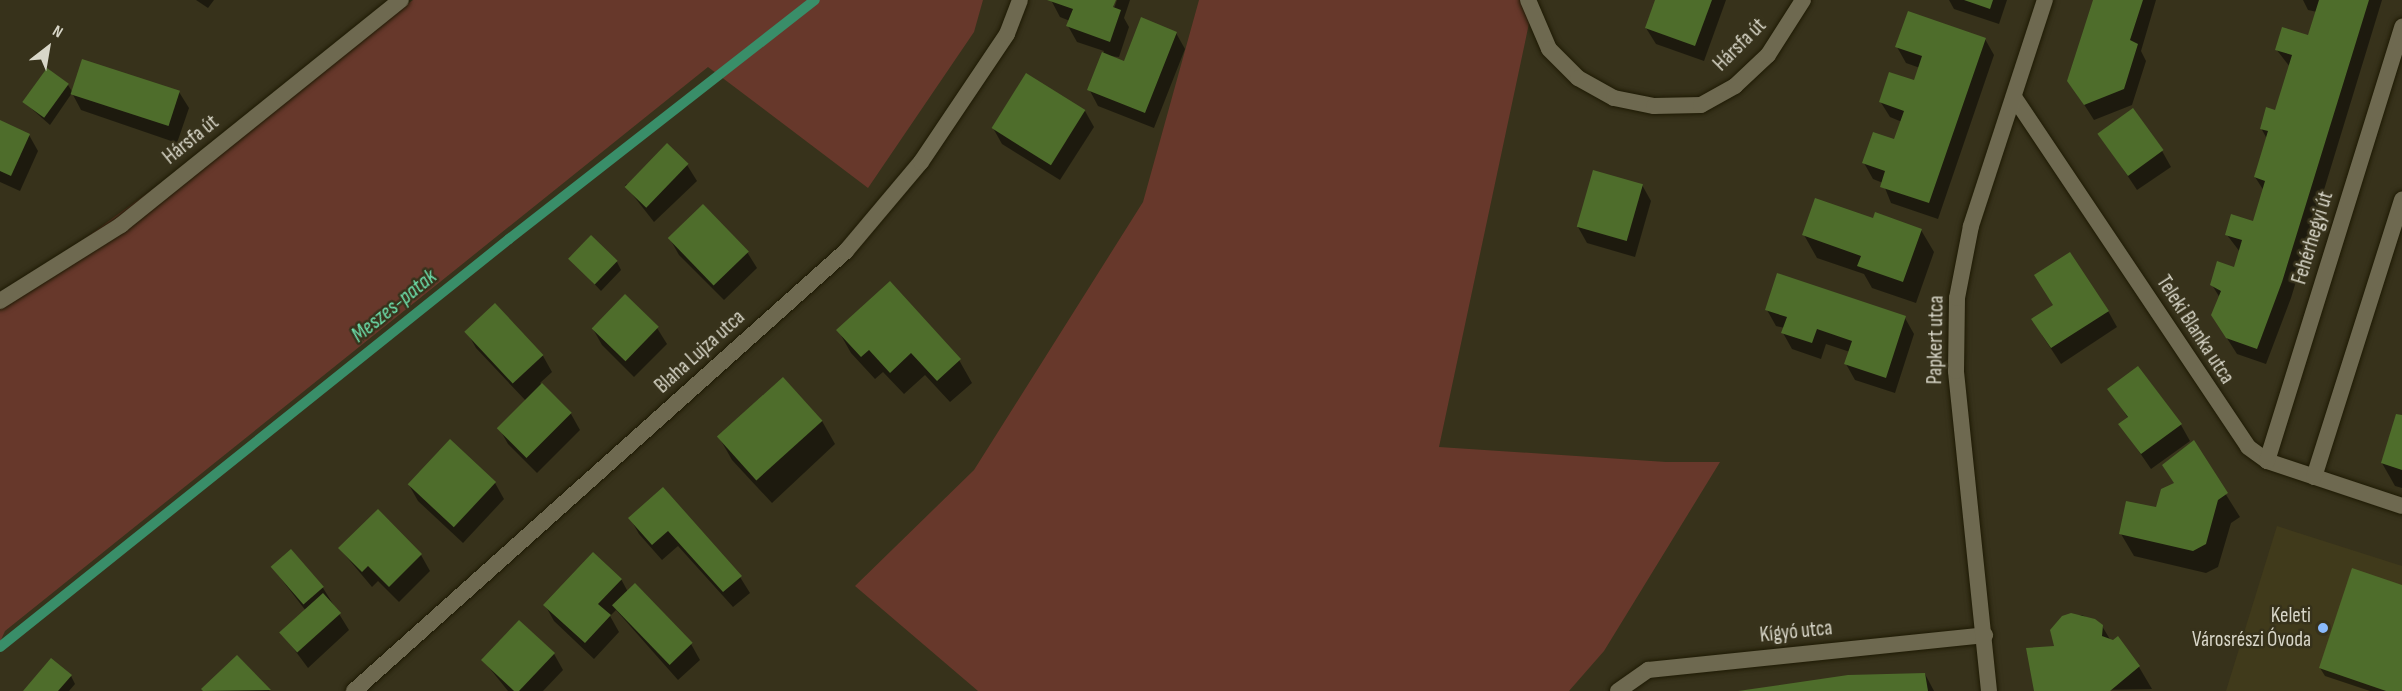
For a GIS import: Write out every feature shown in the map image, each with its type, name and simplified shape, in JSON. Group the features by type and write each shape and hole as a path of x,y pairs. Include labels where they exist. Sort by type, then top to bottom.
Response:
{"street":[{"name":"Hársfa út","path":"0,301 121,225 401,0"},
{"name":"Blaha Lujza utca","path":"354,691 846,252 921,162 1007,34 1020,0"},
{"name":"Hársfa út","path":"1528,0 1549,49 1578,78 1614,98 1654,106 1701,105 1735,86 1768,56 1803,0"},
{"name":"Papkert utca","path":"1989,691 1956,370 1957,298 1971,226 2045,0"},
{"name":"Fehérhegyi út","path":"2267,461 2402,30"},
{"name":"Teleki Blanka utca","path":"2014,97 2094,212 2214,401 2248,447 2267,461 2402,506"},
{"path":"2314,477 2402,200"},
{"name":"Kígyó utca","path":"1618,691 1648,670 1985,635"}],"shaded area":[{"path":"413,0 983,0 974,32 868,188 708,67 5,631 0,642 0,300"},
{"path":"1199,0 1534,0 1439,447 1666,462 1720,462 1604,651 1569,691 978,691 855,586 974,470 1143,202"},
{"name":"Keleti Városrészi Óvoda","path":"2277,526 2402,566 2402,691 2226,691"}],"building":[{"path":"1047,0 1116,0 1113,7 1121,10 1110,42 1066,26 1073,9"},
{"path":"1655,0 1712,0 1695,46 1645,28"},
{"path":"1964,0 1993,0 1990,9"},
{"path":"2093,0 2143,0 2130,40 2138,44 2124,89 2084,105 2067,81"},
{"path":"2319,0 2369,0 2282,282 2257,349 2226,338 2211,315 2221,291 2210,285 2217,261 2234,267 2242,240 2225,235 2231,214 2253,221 2265,181 2254,177 2268,131 2260,129 2266,107 2275,110 2292,55 2275,50 2282,27 2308,35"},
{"path":"1908,11 1986,38 1929,203 1880,187 1885,171 1862,163 1873,132 1894,139 1904,111 1879,102 1889,72 1914,80 1922,56 1895,47"},
{"path":"1141,17 1177,32 1145,113 1087,90 1102,52 1124,61"},
{"path":"82,59 180,91 169,126 71,94"},
{"path":"47,68 69,84 44,118 22,102"},
{"path":"1026,73 1085,110 1051,165 992,128"},
{"path":"2133,108 2164,150 2128,176 2097,134"},
{"path":"0,120 30,134 11,176 0,171"},
{"path":"667,143 689,164 646,208 625,187"},
{"path":"1593,170 1643,184 1627,241 1577,227"},
{"path":"1815,198 1873,218 1875,212 1922,229 1903,282 1857,266 1861,256 1802,235"},
{"path":"703,204 749,251 714,286 668,238"},
{"path":"591,235 618,261 595,284 568,259"},
{"path":"2070,252 2109,311 2051,348 2031,319 2053,305 2034,275"},
{"path":"1777,273 1906,316 1886,378 1844,364 1852,341 1817,329 1812,343 1781,333 1787,317 1765,310"},
{"path":"890,281 961,359 937,381 911,353 890,373 869,350 861,357 836,330"},
{"path":"625,294 659,327 625,361 592,329"},
{"path":"495,303 543,355 513,384 464,332"},
{"path":"2138,366 2182,424 2141,454 2118,424 2128,417 2107,389"},
{"path":"783,377 822,421 756,480 717,437"},
{"path":"542,383 572,413 526,458 497,428"},
{"path":"2396,414 2402,415 2402,470 2381,463"},
{"path":"450,439 496,482 454,527 408,484"},
{"path":"2194,440 2228,493 2218,500 2206,544 2193,551 2119,534 2126,501 2156,507 2161,489 2174,483 2162,465"},
{"path":"663,487 742,576 723,592 668,531 652,545 628,518"},
{"path":"378,509 422,554 389,587 368,566 362,572 338,548"},
{"path":"291,549 324,587 303,604 271,567"},
{"path":"593,552 622,579 598,604 611,615 585,643 543,605"},
{"name":"Keleti Városrészi Óvoda","path":"2352,568 2402,585 2402,691 2386,691 2319,668"},
{"path":"635,583 693,643 670,665 612,605"},
{"path":"323,593 341,613 297,653 279,632"},
{"path":"2071,613 2095,619 2103,625 2102,636 2113,640 2118,636 2140,666 2110,691 2034,691 2026,648 2054,646 2050,630 2062,616"},
{"path":"519,620 555,653 519,691 514,691 481,660"},
{"path":"237,655 271,690 203,691 201,689"},
{"path":"51,658 72,675 58,691 23,691"},
{"path":"1925,673 1928,691 1738,691 1848,675"}],"waterway":[{"name":"Meszes-patak","path":"0,647 509,239 815,0"}],"place":[{"name":"Keleti Városrészi Óvoda","path":"2323,628"}]}
